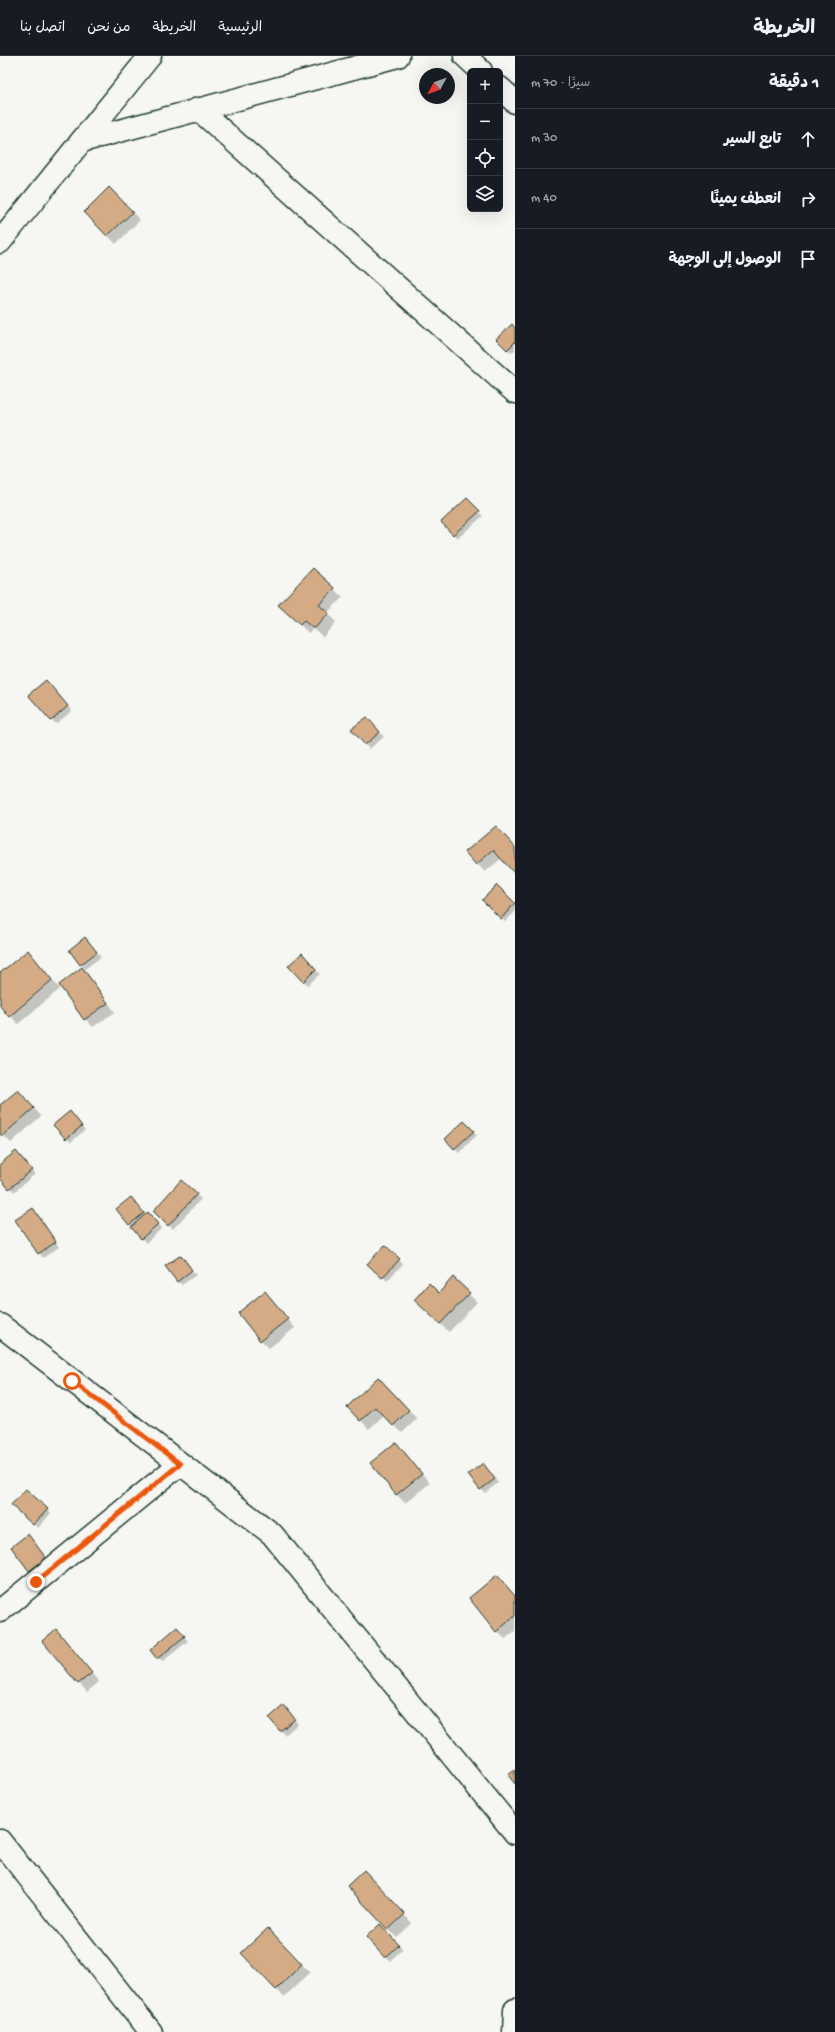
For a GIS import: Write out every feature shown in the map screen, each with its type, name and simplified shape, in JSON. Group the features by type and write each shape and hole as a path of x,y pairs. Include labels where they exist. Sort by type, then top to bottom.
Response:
{"street":[{"path":"0,242 150,56"},
{"path":"82,141 398,56"},
{"path":"465,56 479,68"},
{"path":"503,91 515,102"},
{"path":"198,109 515,392"},
{"path":"0,1326 272,1534 515,1833"},
{"path":"0,1611 180,1464"},
{"path":"0,1841 151,2032"},
{"path":"514,2032 515,2010"}],"building":[{"path":"109,187 133,212 107,236 84,212"},
{"path":"512,324 515,328 515,342 507,350 496,339"},
{"path":"467,498 480,511 453,535 441,522"},
{"path":"313,568 335,588 319,605 329,613 314,629 304,621 300,625 278,605"},
{"path":"46,680 68,706 51,721 28,695"},
{"path":"367,717 380,732 365,745 351,729"},
{"path":"496,826 515,847 515,874 493,850 476,865 465,852"},
{"path":"497,885 515,903 501,919 482,900"},
{"path":"85,937 97,952 80,965 69,950"},
{"path":"28,950 52,980 9,1017 0,1006 0,973"},
{"path":"302,953 316,969 303,982 288,966"},
{"path":"82,967 108,1003 84,1020 59,985"},
{"path":"18,1090 34,1108 2,1136 0,1134 0,1105"},
{"path":"70,1111 82,1126 66,1139 53,1125"},
{"path":"464,1121 474,1131 454,1149 445,1139"},
{"path":"16,1151 32,1170 9,1189 0,1178 0,1164"},
{"path":"181,1180 197,1194 168,1226 153,1211"},
{"path":"131,1197 144,1213 129,1225 116,1209"},
{"path":"33,1208 56,1242 38,1254 15,1220"},
{"path":"148,1212 158,1224 141,1239 131,1227"},
{"path":"385,1245 400,1259 382,1278 367,1264"},
{"path":"181,1255 192,1270 177,1282 165,1266"},
{"path":"453,1277 470,1293 440,1324 414,1300 429,1283 439,1293"},
{"path":"265,1291 288,1319 260,1341 238,1313"},
{"path":"378,1377 409,1410 393,1426 375,1407 360,1421 347,1407"},
{"path":"396,1442 422,1474 396,1495 370,1463"},
{"path":"483,1463 495,1479 480,1490 468,1475"},
{"path":"26,1489 48,1509 33,1525 11,1505"},
{"path":"28,1534 46,1558 29,1571 11,1547"},
{"path":"497,1575 515,1596 515,1616 496,1632 469,1598"},
{"path":"177,1627 185,1636 157,1659 150,1650"},
{"path":"56,1629 92,1673 78,1684 42,1641"},
{"path":"284,1705 295,1719 280,1731 269,1718"},
{"path":"515,1770 515,1784 508,1775"},
{"path":"364,1870 405,1914 388,1930 347,1886"},
{"path":"380,1924 399,1945 385,1958 366,1937"},
{"path":"268,1928 302,1964 276,1990 241,1953"}],"route":[{"path":"36,1582 180,1464 72,1381"}]}
